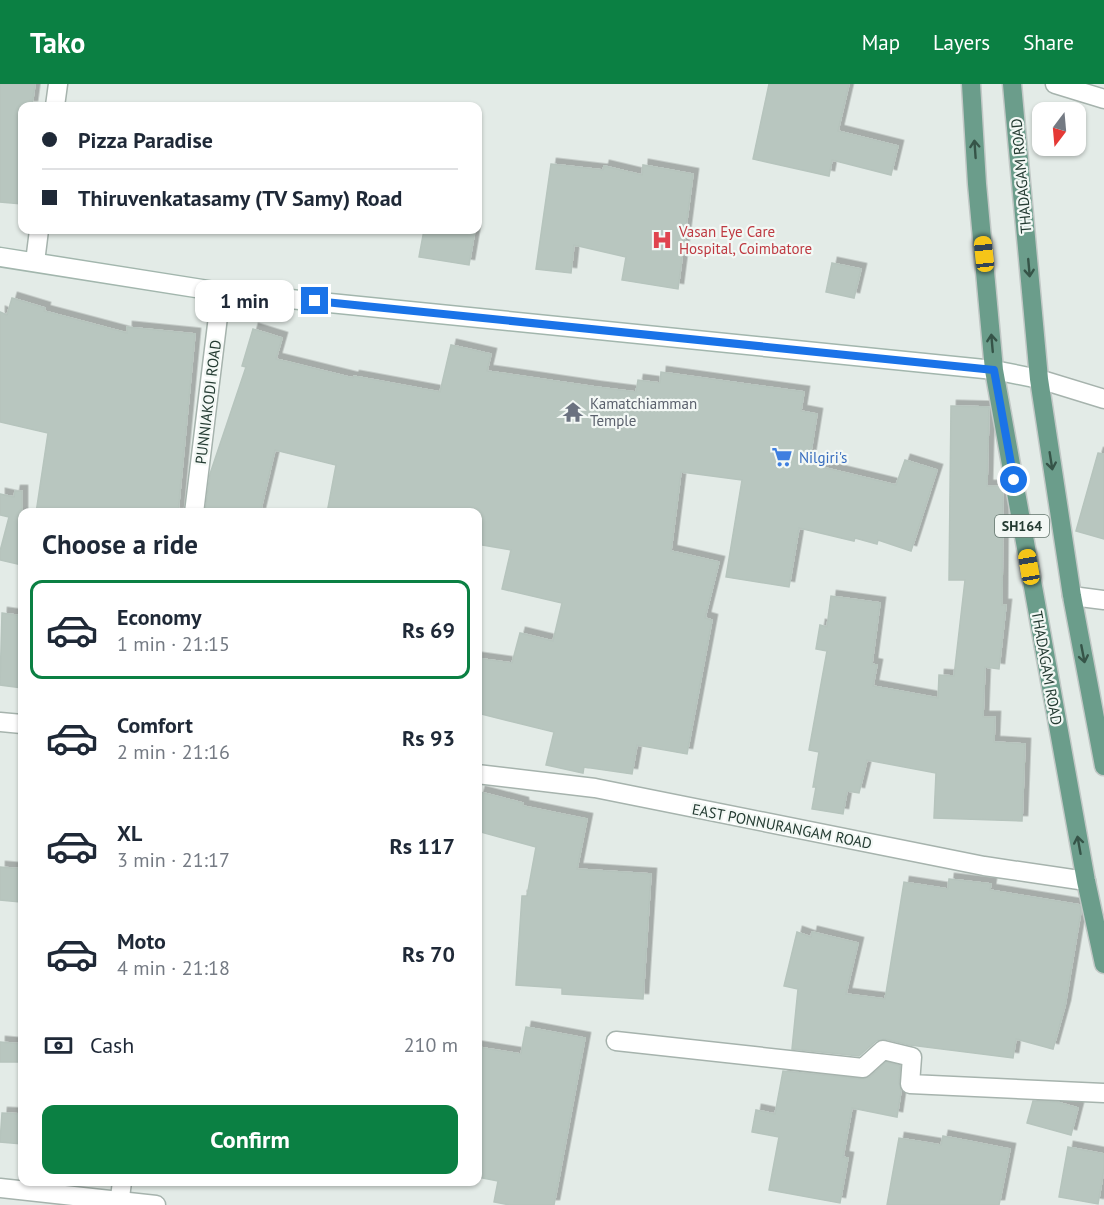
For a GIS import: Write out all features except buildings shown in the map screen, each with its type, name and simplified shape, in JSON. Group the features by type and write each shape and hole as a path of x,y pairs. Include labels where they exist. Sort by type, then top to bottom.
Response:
{"main road":[{"name":"THADAGAM ROAD","path":"971,84 977,184 994,370 1086,882 1104,964"},
{"name":"THADAGAM ROAD","path":"1012,84 1039,379 1072,596 1104,766"}],"street":[{"path":"55,102 57,84"},
{"path":"1055,84 1104,99"},
{"path":"35,262 38,234"},
{"path":"0,257 221,292 994,370 1039,379 1104,399"},
{"name":"PUNNIAKODI ROAD","path":"195,508 221,292"},
{"path":"1072,596 1104,600"},
{"path":"0,722 18,724"},
{"name":"EAST PONNURANGAM ROAD","path":"482,775 595,788 984,866 1086,882"},
{"path":"616,1041 863,1068 883,1050 912,1057 910,1084 1104,1093"},
{"path":"120,1203 122,1186"},
{"path":"0,1188 120,1203 156,1205"}],"place":[{"name":"Vasan Eye Care Hospital, Coimbatore","path":"662,240"},
{"name":"Kamatchiamman Temple","path":"573,412"},
{"name":"Nilgiri's","path":"782,457"}],"route":[{"path":"315,301 994,370 1014,480"}]}
